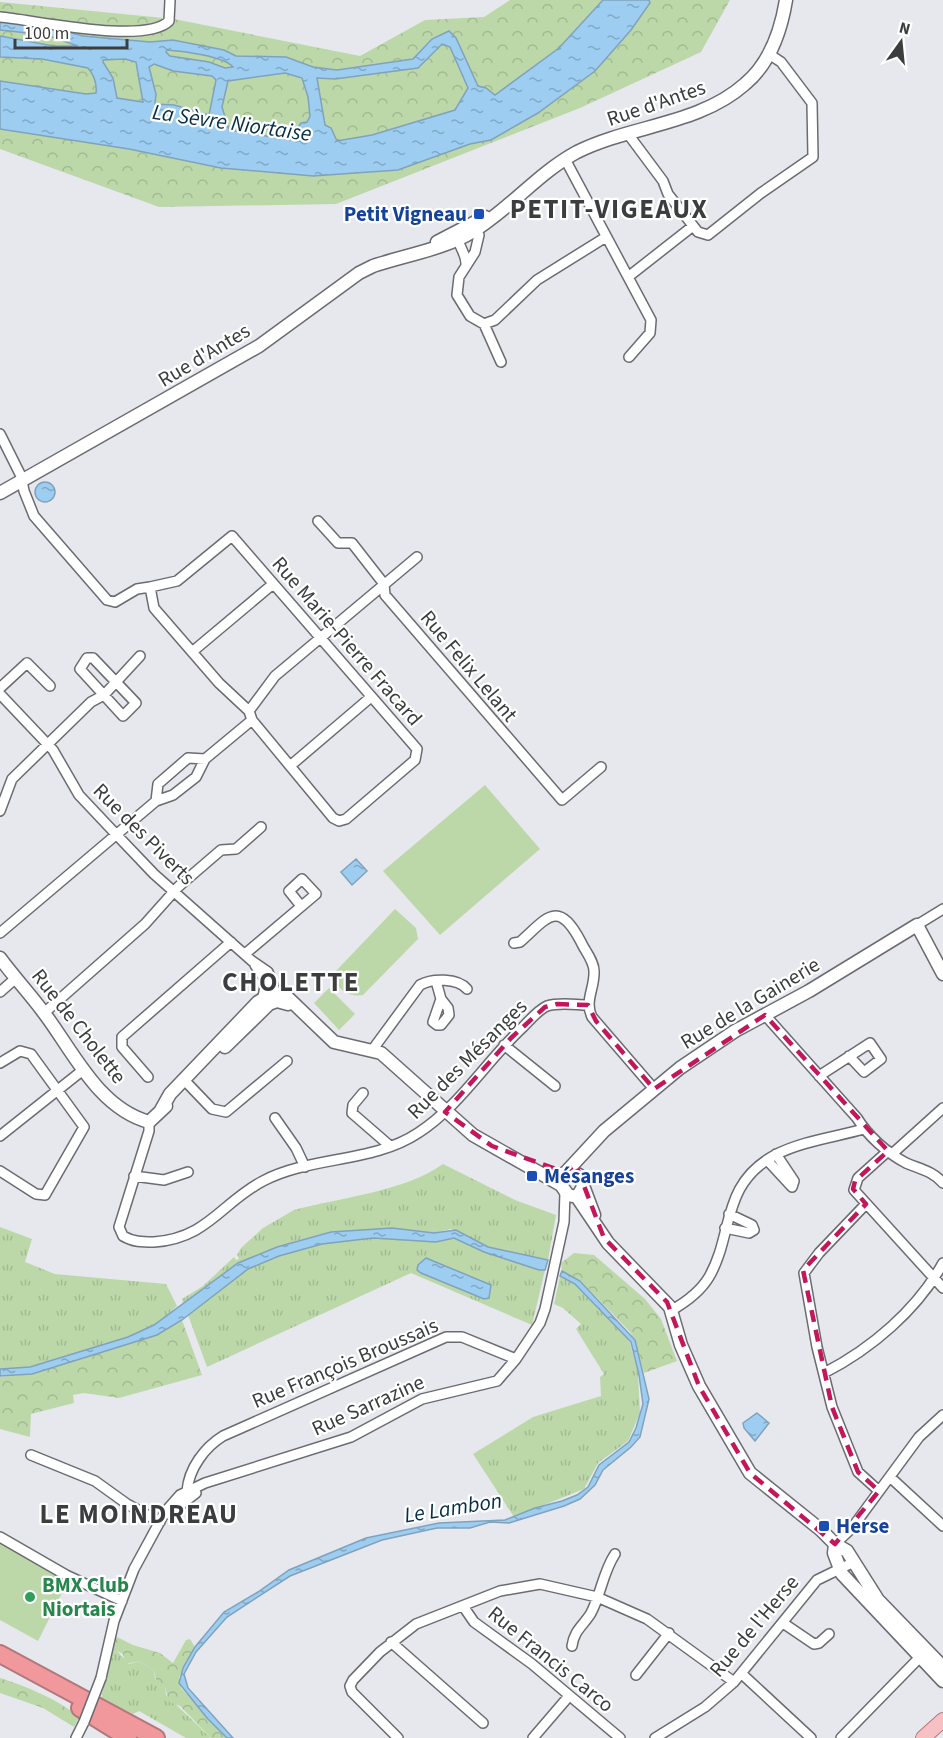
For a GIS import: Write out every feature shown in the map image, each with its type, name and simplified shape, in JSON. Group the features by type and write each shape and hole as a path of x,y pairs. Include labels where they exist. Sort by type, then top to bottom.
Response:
{"highway":[{"path":"0,1654 137,1738"},
{"path":"0,1665 165,1738"},
{"path":"67,1694 128,1738"},
{"path":"67,1694 156,1738"}],"main road":[{"path":"923,1738 943,1720"}],"street":[{"path":"0,16 97,30 133,31 163,28 169,21 170,0"},
{"name":"Rue d'Antes","path":"0,494 22,479 141,415 259,346 359,273 425,249 458,240 475,231 566,159 592,146 684,116 721,101 746,84 769,54 782,22 786,0"},
{"path":"628,134 663,181 668,194 693,226 702,235 708,235 761,193 813,157 812,103 781,62 769,54"},
{"path":"566,159 652,325 650,333 629,357"},
{"name":"Rue d'Antes","path":"425,249 500,210"},
{"path":"628,277 693,226"},
{"path":"466,265 466,257 458,240 462,228 475,231 479,238 478,246 457,283 459,303 470,316 484,324 501,362"},
{"path":"484,324 495,320 537,280 606,237"},
{"path":"0,434 22,479"},
{"name":"Rue Marie-Pierre Fracard","path":"22,479 24,490 38,521 107,600 115,602 137,590 150,587 177,581 232,536 417,749 418,754 346,819 339,821 333,818 251,716 154,608 150,587"},
{"name":"Rue Felix Lelant","path":"318,521 338,543 352,543 384,584 385,595 562,800 601,767"},
{"path":"0,933 156,801 173,795 196,777 205,759 251,716 274,676 417,557"},
{"path":"192,652 273,584"},
{"path":"0,811 12,779 91,702 104,695 140,656"},
{"path":"87,658 93,658 116,682 136,703 123,716 80,669 81,663 87,658"},
{"path":"0,688 27,663 50,686"},
{"name":"Rue des Piverts","path":"0,694 60,759 79,795 116,834 174,891 268,972 271,995"},
{"path":"290,766 371,697"},
{"path":"156,801 158,784 188,758 205,759"},
{"path":"44,1013 145,924 174,891 221,850 236,849 261,827"},
{"path":"249,958 301,906"},
{"name":"Rue de la Gainerie","path":"571,1185 589,1149 604,1131 654,1089 735,1031 943,909"},
{"path":"514,943 520,942 538,924 549,918 560,916 569,921 594,968 588,1005 596,1021 654,1089"},
{"path":"917,925 943,974"},
{"path":"148,1077 122,1047 122,1037 231,942"},
{"name":"Rue de Cholette","path":"0,958 44,1013 83,1070 123,1110 149,1122"},
{"path":"0,993 16,978"},
{"path":"373,1049 420,985 436,981 461,982 467,989"},
{"path":"436,981 441,999"},
{"path":"271,995 291,1005 341,1045 373,1049 388,1059 473,1135 514,1158 571,1185 608,1243 662,1296 672,1310 681,1345 699,1386 750,1473 821,1530 835,1545 847,1551 878,1600 943,1681"},
{"path":"149,1122 266,1007 271,995"},
{"path":"160,1110 170,1094 271,995"},
{"name":"Rue des Mésanges","path":"149,1122 149,1131 120,1219 120,1232 128,1239 147,1242 173,1239 193,1232 222,1214 251,1188 272,1177 390,1146 420,1132 445,1112 504,1045 545,1007 588,1005"},
{"path":"765,1015 857,1118 864,1130 890,1153 932,1172 943,1183"},
{"path":"504,1045 555,1086"},
{"path":"0,1063 20,1051 28,1052 57,1092 82,1121 84,1127 48,1192 41,1196 0,1171"},
{"path":"819,1076 849,1056"},
{"path":"188,1084 212,1109 226,1112 287,1061"},
{"path":"0,1136 83,1070"},
{"path":"363,1093 353,1105 352,1113 390,1146"},
{"path":"943,1108 855,1181 855,1190 866,1204 943,1288"},
{"path":"275,1118 296,1148 305,1167"},
{"path":"672,1310 699,1290 708,1278 716,1263 729,1214 744,1184 767,1160 798,1146 864,1130"},
{"path":"767,1160 792,1187 794,1180 776,1154"},
{"path":"134,1176 164,1180 188,1172"},
{"name":"Rue Sarrazine","path":"76,1738 101,1678 111,1632 134,1569 161,1521 195,1491 224,1478 351,1437 422,1399 497,1381 516,1359 540,1323 545,1309 571,1185"},
{"path":"866,1204 804,1271 811,1320 832,1407 858,1472 879,1491"},
{"path":"725,1228 749,1233 754,1230 752,1225 729,1214"},
{"path":"824,1373 874,1342 935,1280 943,1263"},
{"name":"Rue François Broussais","path":"195,1491 190,1478 207,1446 223,1436 446,1337 462,1337 516,1359"},
{"path":"943,1415 919,1437 852,1528 835,1545 834,1553 839,1569 923,1654 943,1668"},
{"path":"31,1455 95,1481 127,1504 161,1521"},
{"path":"195,1491 200,1461"},
{"path":"890,1477 943,1526"},
{"path":"0,1537 66,1575 122,1601"},
{"path":"572,1646 574,1634 591,1613 607,1565 615,1554"},
{"name":"Rue de l'Herse","path":"655,1738 705,1707 734,1682 817,1580 854,1562"},
{"path":"398,1738 352,1692 350,1686 391,1642 416,1624 513,1588 540,1584 597,1597 640,1615 669,1633 734,1682"},
{"name":"Rue Francis Carco","path":"463,1606 474,1622 532,1664 620,1738"},
{"path":"783,1623 814,1644 819,1643 829,1634"},
{"path":"636,1675 669,1633"},
{"path":"391,1642 483,1723"},
{"path":"841,1738 923,1654"},
{"path":"742,1674 811,1738"},
{"path":"533,1738 569,1696"}],"highlighted area":[{"path":"557,1004 588,1005 596,1021 654,1089 765,1015 888,1151 855,1181 853,1189 866,1204 803,1270 832,1407 858,1472 879,1491 840,1541 835,1544 750,1473 699,1386 667,1302 604,1238 576,1165 564,1172 492,1146 445,1112 511,1038 545,1007"}],"green space":[{"path":"510,0 730,0 701,52 580,108 336,204 159,207 0,149 0,2 174,19 360,56 425,20 484,17"},
{"path":"485,785 540,849 440,935 383,871"},
{"path":"395,909 416,928 418,939 363,995 343,991 334,981 335,972"},
{"path":"329,988 355,1014 339,1030 314,1003"},
{"path":"443,1164 515,1200 556,1215 548,1260 488,1247 451,1229 434,1233 392,1228 331,1232 296,1241 238,1263 183,1303 182,1299 203,1286 234,1257 236,1260 239,1259 237,1255 241,1248 263,1228 294,1210 372,1193 410,1181"},
{"path":"0,1227 32,1239 25,1262 55,1274 166,1284 177,1306 155,1324 99,1348 55,1362 15,1369 0,1369"},
{"path":"395,1237 436,1242 454,1238 484,1252 545,1270 532,1325 411,1273 207,1367 188,1315 232,1280 264,1261 300,1248 338,1241"},
{"path":"574,1253 594,1255 645,1299 661,1319 677,1361 644,1373 635,1340 630,1332 581,1281 562,1271 561,1263"},
{"path":"560,1276 575,1284 630,1343 638,1373 640,1413 628,1441 598,1463 584,1489 514,1517 473,1454 533,1417 601,1396 600,1377 604,1374 576,1329 581,1324 563,1308 554,1304"},
{"path":"182,1320 202,1375 119,1398 84,1393 73,1395 74,1403 31,1414 30,1437 0,1429 0,1377 32,1374 84,1358 157,1335"},
{"name":"BMX Club Niortais","path":"0,1543 68,1581 38,1641 0,1620"},
{"path":"115,1636 133,1645 160,1653 173,1663 186,1640 190,1639 195,1647 179,1677 181,1688 227,1738 211,1738 180,1706 169,1702 165,1687 157,1684 154,1671 140,1661 125,1664 123,1654 117,1651 111,1653"},
{"path":"117,1651 129,1664 140,1661 154,1671 155,1679 165,1687 166,1695 211,1738 186,1738 139,1711 133,1714 101,1699 111,1653"},
{"path":"0,1678 42,1694 61,1705 79,1717 74,1727 43,1708 0,1693"}],"water":[{"path":"603,0 649,0 650,3 631,30 595,71 538,113 491,140 470,144 398,170 313,176 221,168 129,149 0,129 0,81 86,94 96,93 96,83 88,68 42,59 0,57 0,36 53,46 78,46 46,35 0,30 0,22 39,24 83,36 150,42 173,40 224,50 236,56 286,57 313,67 337,70 413,59 432,39 449,31 456,38 478,86 486,88 495,95 559,48","holes":["442,44 450,47 468,88 455,110 372,135 337,141 331,128 325,125 317,78 335,79 418,68","167,50 202,55 221,60 233,67 225,68 209,62 170,56","125,59 136,62 143,102 117,98 113,78 103,60","154,64 173,71 212,76 216,80 209,115 174,105 155,104 156,94 149,67","285,73 302,78 308,97 310,116 307,122 301,123 290,140 229,130 222,107 228,81"]},
{"path":"45,482 52,485 55,492 52,499 45,502 38,499 35,492 38,485"},
{"path":"356,859 367,871 352,885 341,872"},
{"path":"392,1228 434,1233 456,1230 488,1247 548,1260 545,1270 539,1270 484,1252 454,1238 436,1242 373,1238 322,1244 279,1256 248,1269 182,1320 157,1335 32,1374 0,1376 0,1369 30,1367 128,1337 154,1325 238,1263 277,1247 331,1232"},
{"path":"426,1258 491,1285 489,1298 484,1299 421,1273 417,1270 418,1265"},
{"path":"562,1271 580,1281 635,1340 649,1399 640,1437 603,1470 595,1485 580,1499 564,1506 509,1523 490,1522 470,1528 437,1528 382,1540 290,1576 227,1617 196,1652 184,1674 188,1688 233,1738 227,1738 207,1718 179,1683 183,1668 195,1647 224,1612 289,1570 366,1538 439,1523 505,1520 577,1495 588,1487 599,1465 629,1442 643,1404 631,1342 575,1284 560,1276"},
{"path":"757,1413 769,1423 755,1441 744,1428 743,1423"}],"place":[{"name":"Petit Vigneau","path":"479,214"},
{"name":"Mésanges","path":"532,1176"},
{"name":"Herse","path":"824,1526"},
{"name":"BMX Club Niortais","path":"30,1597"}],"district":[{"name":"PETIT-VIGEAUX","path":"609,209"},
{"name":"CHOLETTE","path":"291,982"},
{"name":"LE MOINDREAU","path":"139,1514"}],"water label":[{"name":"La Sèvre Niortaise","path":"232,122"},
{"name":"Le Lambon","path":"453,1507"}]}
